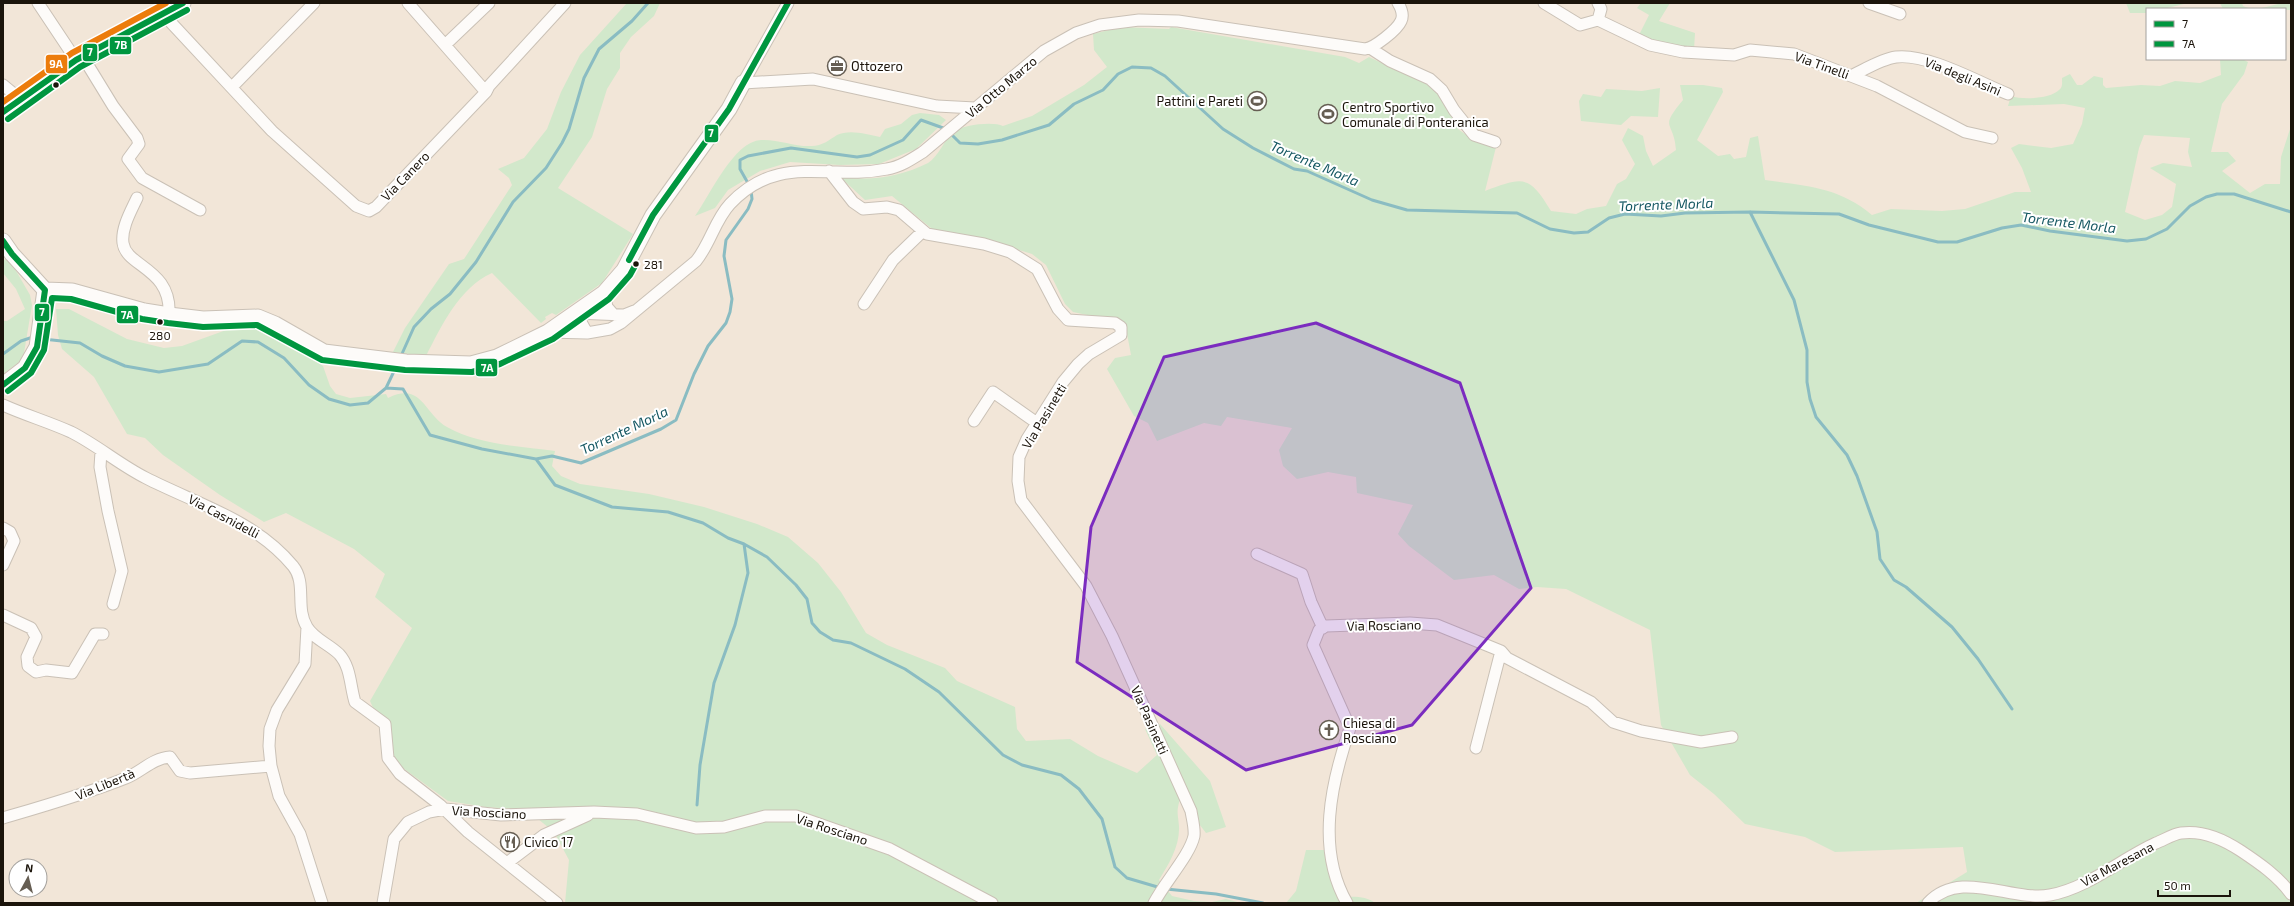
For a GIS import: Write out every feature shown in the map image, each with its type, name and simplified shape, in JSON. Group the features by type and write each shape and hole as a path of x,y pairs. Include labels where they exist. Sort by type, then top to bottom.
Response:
{"street":[{"path":"38,3 137,138 139,144 128,158 142,178 200,210"},
{"path":"3,112 79,58 183,3"},
{"path":"408,3 486,92"},
{"path":"445,45 490,3"},
{"name":"Via Canero","path":"164,14 272,131 356,206 369,211 376,207 486,92 489,86 565,3"},
{"path":"3,241 12,254 45,290 72,291 144,311 168,315 203,319 258,317 275,324 324,352 406,362 471,364 497,358 548,332 576,313 604,293 624,270 654,215 730,109 788,3"},
{"path":"1398,3 1402,15 1402,21 1370,48 1390,61 1430,79 1442,90 1462,121 1474,135 1495,142"},
{"path":"1544,3 1580,25 1598,20 1600,10 1598,3"},
{"path":"1869,3 1900,14"},
{"path":"232,87 318,4"},
{"name":"Via Tinelli","path":"1598,20 1650,45 1683,52 1729,54 1750,50 1794,54 1877,86 1964,132 1992,138"},
{"name":"Via Otto Marzo","path":"548,332 587,333 610,329 621,324 696,261 703,252 730,204 745,191 763,180 782,173 797,171 869,172 889,169 908,162 956,125 1056,43 1076,33 1118,22 1178,21 1358,50 1370,48"},
{"name":"Via degli Asini","path":"1851,76 1894,58 1911,56 1928,61 2008,94"},
{"path":"743,84 813,79 937,106 975,108"},
{"path":"3,85 20,99"},
{"path":"937,106 950,114 956,125"},
{"name":"Via Pasinetti","path":"828,172 853,202 863,209 887,207 900,210 927,234 984,244 1010,252 1037,269 1058,309 1068,320 1115,323 1121,327 1121,335 1115,340 1089,354 1078,364 1063,382 1037,423 1019,457 1018,481 1021,500 1086,586 1112,636 1191,811 1194,835 1188,850 1161,888 1154,903"},
{"path":"137,198 125,227 123,243 126,251 162,283 167,292 168,315"},
{"path":"864,304 893,260 923,231"},
{"path":"3,385 26,368 37,347 45,290"},
{"path":"604,293 608,306 614,315"},
{"name":"Via Otto Marzo","path":"576,313 624,315 636,311"},
{"path":"576,313 587,333"},
{"path":"974,421 993,392 1037,423"},
{"name":"Via Casnidelli","path":"3,405 70,432 145,478 243,524 273,544 294,567 300,580 302,616 307,627 317,638 338,654 347,667 355,702 385,724 388,758 400,774 445,809"},
{"path":"101,452 100,467 108,511 122,571 113,604"},
{"path":"3,528 10,532 14,541 3,565"},
{"path":"1257,554 1302,574 1311,602 1323,628 1314,638 1313,645 1350,728 1338,762 1330,806 1329,847 1338,888 1347,903"},
{"path":"3,615 31,628 36,637 27,657 28,666 36,672 46,670 72,673 95,634 103,634"},
{"name":"Via Rosciano","path":"1323,628 1381,623 1437,625 1501,651 1507,658 1591,702 1614,722 1641,730 1701,742 1732,737"},
{"path":"307,627 305,664 277,710 270,729 271,766 279,796 300,834 322,903"},
{"path":"1476,748 1501,651"},
{"name":"Via Libertà","path":"3,818 77,796 128,777 163,758 170,757 180,771 190,773 271,766"},
{"path":"383,903 394,839 408,822 424,814 445,809 468,832 557,903"},
{"name":"Via Rosciano","path":"445,809 501,815 594,812 637,814 696,828 724,827 765,816 796,816 890,849 992,903"},
{"path":"507,863 544,835 594,812"},
{"name":"Via Maresana","path":"1928,903 1933,897 1960,887 1977,887 2029,895 2048,895 2066,891 2144,849 2180,833 2196,832 2212,836 2236,848 2265,866 2291,894"}],"highlighted area":[{"path":"1316,323 1460,383 1531,588 1412,725 1246,770 1077,662 1091,527 1164,357"}],"green space":[{"path":"627,3 660,3 654,16 631,37 620,53 620,68 607,89 592,137 558,188 633,234 602,283 556,315 552,313 545,317 546,319 541,323 492,273 470,288 453,308 438,332 426,356 393,352 405,328 449,264 464,259 512,185 509,178 498,169 524,158 547,129 561,92 580,55"},
{"path":"1641,3 1670,3 1659,21 1695,33 1694,50 1653,42 1639,35 1649,15 1637,8"},
{"path":"2126,3 2188,3 2167,8 2146,8 2146,13 2130,13"},
{"path":"2220,3 2242,3 2243,6 2248,8 2222,8"},
{"path":"2282,3 2291,3 2291,10 2286,10 2286,8 2262,8"},
{"path":"1121,27 1169,29 1171,27 1345,57 1359,63 1369,57 1437,89 1458,129 1476,142 1496,147 1485,191 1508,183 1517,181 1524,182 1537,190 1551,211 1576,214 1587,209 1606,206 1617,184 1626,179 1635,164 1622,140 1628,128 1643,136 1646,151 1653,166 1676,150 1675,140 1669,125 1669,121 1683,100 1680,85 1703,85 1722,88 1723,92 1697,140 1718,156 1730,154 1734,159 1746,157 1750,138 1758,136 1765,180 1822,189 1847,199 1872,215 1891,209 1942,211 1965,209 2015,192 2031,192 2022,168 2011,148 2019,144 2051,148 2073,144 2082,124 2085,108 2064,104 2008,106 2011,96 2036,98 2055,93 2061,88 2062,78 2070,74 2077,85 2082,85 2094,76 2103,78 2103,85 2106,88 2141,85 2160,86 2175,81 2200,83 2221,75 2220,60 2244,60 2248,62 2244,74 2222,104 2211,152 2228,152 2236,161 2222,171 2250,193 2265,184 2280,184 2281,157 2291,126 2291,903 1916,903 1967,872 1963,847 1835,852 1805,837 1745,824 1714,794 1690,775 1661,725 1650,630 1566,589 1537,587 1519,589 1494,575 1454,580 1409,546 1398,534 1413,505 1357,493 1356,477 1328,472 1297,479 1283,466 1279,450 1292,428 1227,417 1221,426 1204,423 1157,441 1148,423 1134,416 1107,369 1115,358 1131,355 1125,323 1073,312 1065,304 1046,265 1032,254 1000,244 937,233 892,196 865,200 839,176 850,178 873,178 906,172 932,160 950,135 963,127 985,124 1003,126 1032,116 1084,85 1107,67 1094,50 1093,34","holes":["2144,135 2190,138 2188,152 2192,167 2163,163 2150,168 2176,184 2172,207 2162,215 2145,220 2125,212 2139,148"]},
{"path":"1660,88 1658,117 1631,116 1621,125 1581,121 1579,101 1583,94 1601,97 1606,89 1642,91"},
{"path":"920,113 939,115 946,120 916,149 879,164 840,165 790,162 760,171 728,190 715,208 695,216 732,159 741,149 751,143 767,140 806,146 816,146 837,135 847,132 880,137 885,129 901,124 912,115"},
{"path":"8,257 30,295 32,305 23,359 3,374 3,321 7,321 25,309 16,289 3,273 3,261"},
{"path":"56,309 69,309 127,339 164,348 182,346 229,329 252,327 291,338 310,357 323,366 330,386 336,394 350,398 386,394 388,398 399,394 416,396 439,421 459,433 472,438 500,444 555,451 552,466 561,476 580,484 649,494 704,507 757,524 788,537 818,563 841,592 866,633 887,645 945,668 957,681 1015,707 1017,729 1026,741 1070,739 1098,756 1137,773 1157,755 1145,729 1160,724 1210,781 1226,827 1206,833 1180,799 1178,810 1178,841 1170,861 1159,880 1172,896 1194,901 1212,902 1226,899 1241,903 565,903 569,860 554,832 527,810 486,807 448,801 381,752 381,725 370,701 412,628 375,597 385,574 354,549 286,513 264,522 220,495 163,455 145,438 127,434 94,377 62,349 58,335"},
{"path":"1306,850 1324,850 1340,898 1358,897 1375,903 1286,903 1296,891"}],"waterway":[{"path":"401,356 414,327 431,309 450,294 476,262 513,202 546,168 569,129 584,78 599,49 632,21 648,3"},
{"name":"Torrente Morla","path":"950,133 960,143 978,144 1002,140 1049,125 1074,104 1103,90 1118,74 1132,67 1151,68 1165,76 1223,129 1253,148 1294,169 1307,171 1372,200 1407,210 1517,213 1550,229 1574,233 1588,232 1609,218 1625,214 1661,216 1685,213 1750,212 1839,214 1869,225 1938,242 1957,242 2002,228 2021,225 2050,231 2127,241 2146,239 2167,229 2190,206 2206,197 2217,194 2234,194 2291,212"},
{"name":"Torrente Morla","path":"749,185 740,169 740,160 748,156 791,148 857,157 870,155 903,140 921,120 946,129"},
{"name":"Torrente Morla","path":"43,339 80,343 102,356 125,366 159,372 208,364 242,341 258,342 284,358 309,385 329,399 350,405 368,403 386,388 403,389 430,435 482,449 536,459 552,456 581,463 661,429 676,420 694,374 708,346 726,323 730,312 732,299 724,256 726,240 748,209 752,199 751,190"},
{"path":"1750,212 1794,300 1807,350 1807,382 1810,399 1816,417 1847,455 1857,476 1877,532 1880,559 1894,580 1906,587 1952,627 1978,659 2012,709"},
{"name":"Torrente Morla","path":"3,354 21,341 33,337"},
{"path":"386,388 397,365"},
{"path":"536,459 555,485 612,507 668,512 703,523 728,538 744,544 748,573 735,625 714,683 700,765 697,805"},
{"path":"744,544 767,557 796,585 807,599 812,623 820,632 833,640 851,643 905,669 939,692 1003,755 1022,765 1061,775 1079,789 1102,819 1115,867 1127,878 1161,888"},
{"path":"1166,889 1216,894 1263,903"}],"transit line":[{"name":"9A","path":"3,102 72,53 166,3"},
{"name":"7","path":"3,112 76,60 183,3"},
{"name":"7","path":"629,260 653,215 729,109 788,3"},
{"name":"7B","path":"8,119 80,67 187,10"},
{"name":"7","path":"3,241 12,254 45,290 37,347 25,368 3,385"},
{"name":"7A","path":"8,391 31,373 44,350 52,298 71,299 142,319 168,323 203,327 257,325 322,360 405,370 472,372 500,364 553,339 609,299 630,275 636,264"}],"place":[{"name":"Ottozero","path":"837,66"},
{"name":"Pattini e Pareti","path":"1257,101"},
{"name":"Centro Sportivo Comunale di Ponteranica","path":"1328,114"},
{"name":"281","path":"636,264"},
{"name":"280","path":"160,322"},
{"name":"Chiesa di Rosciano","path":"1329,730"},
{"name":"Civico 17","path":"510,842"}]}
